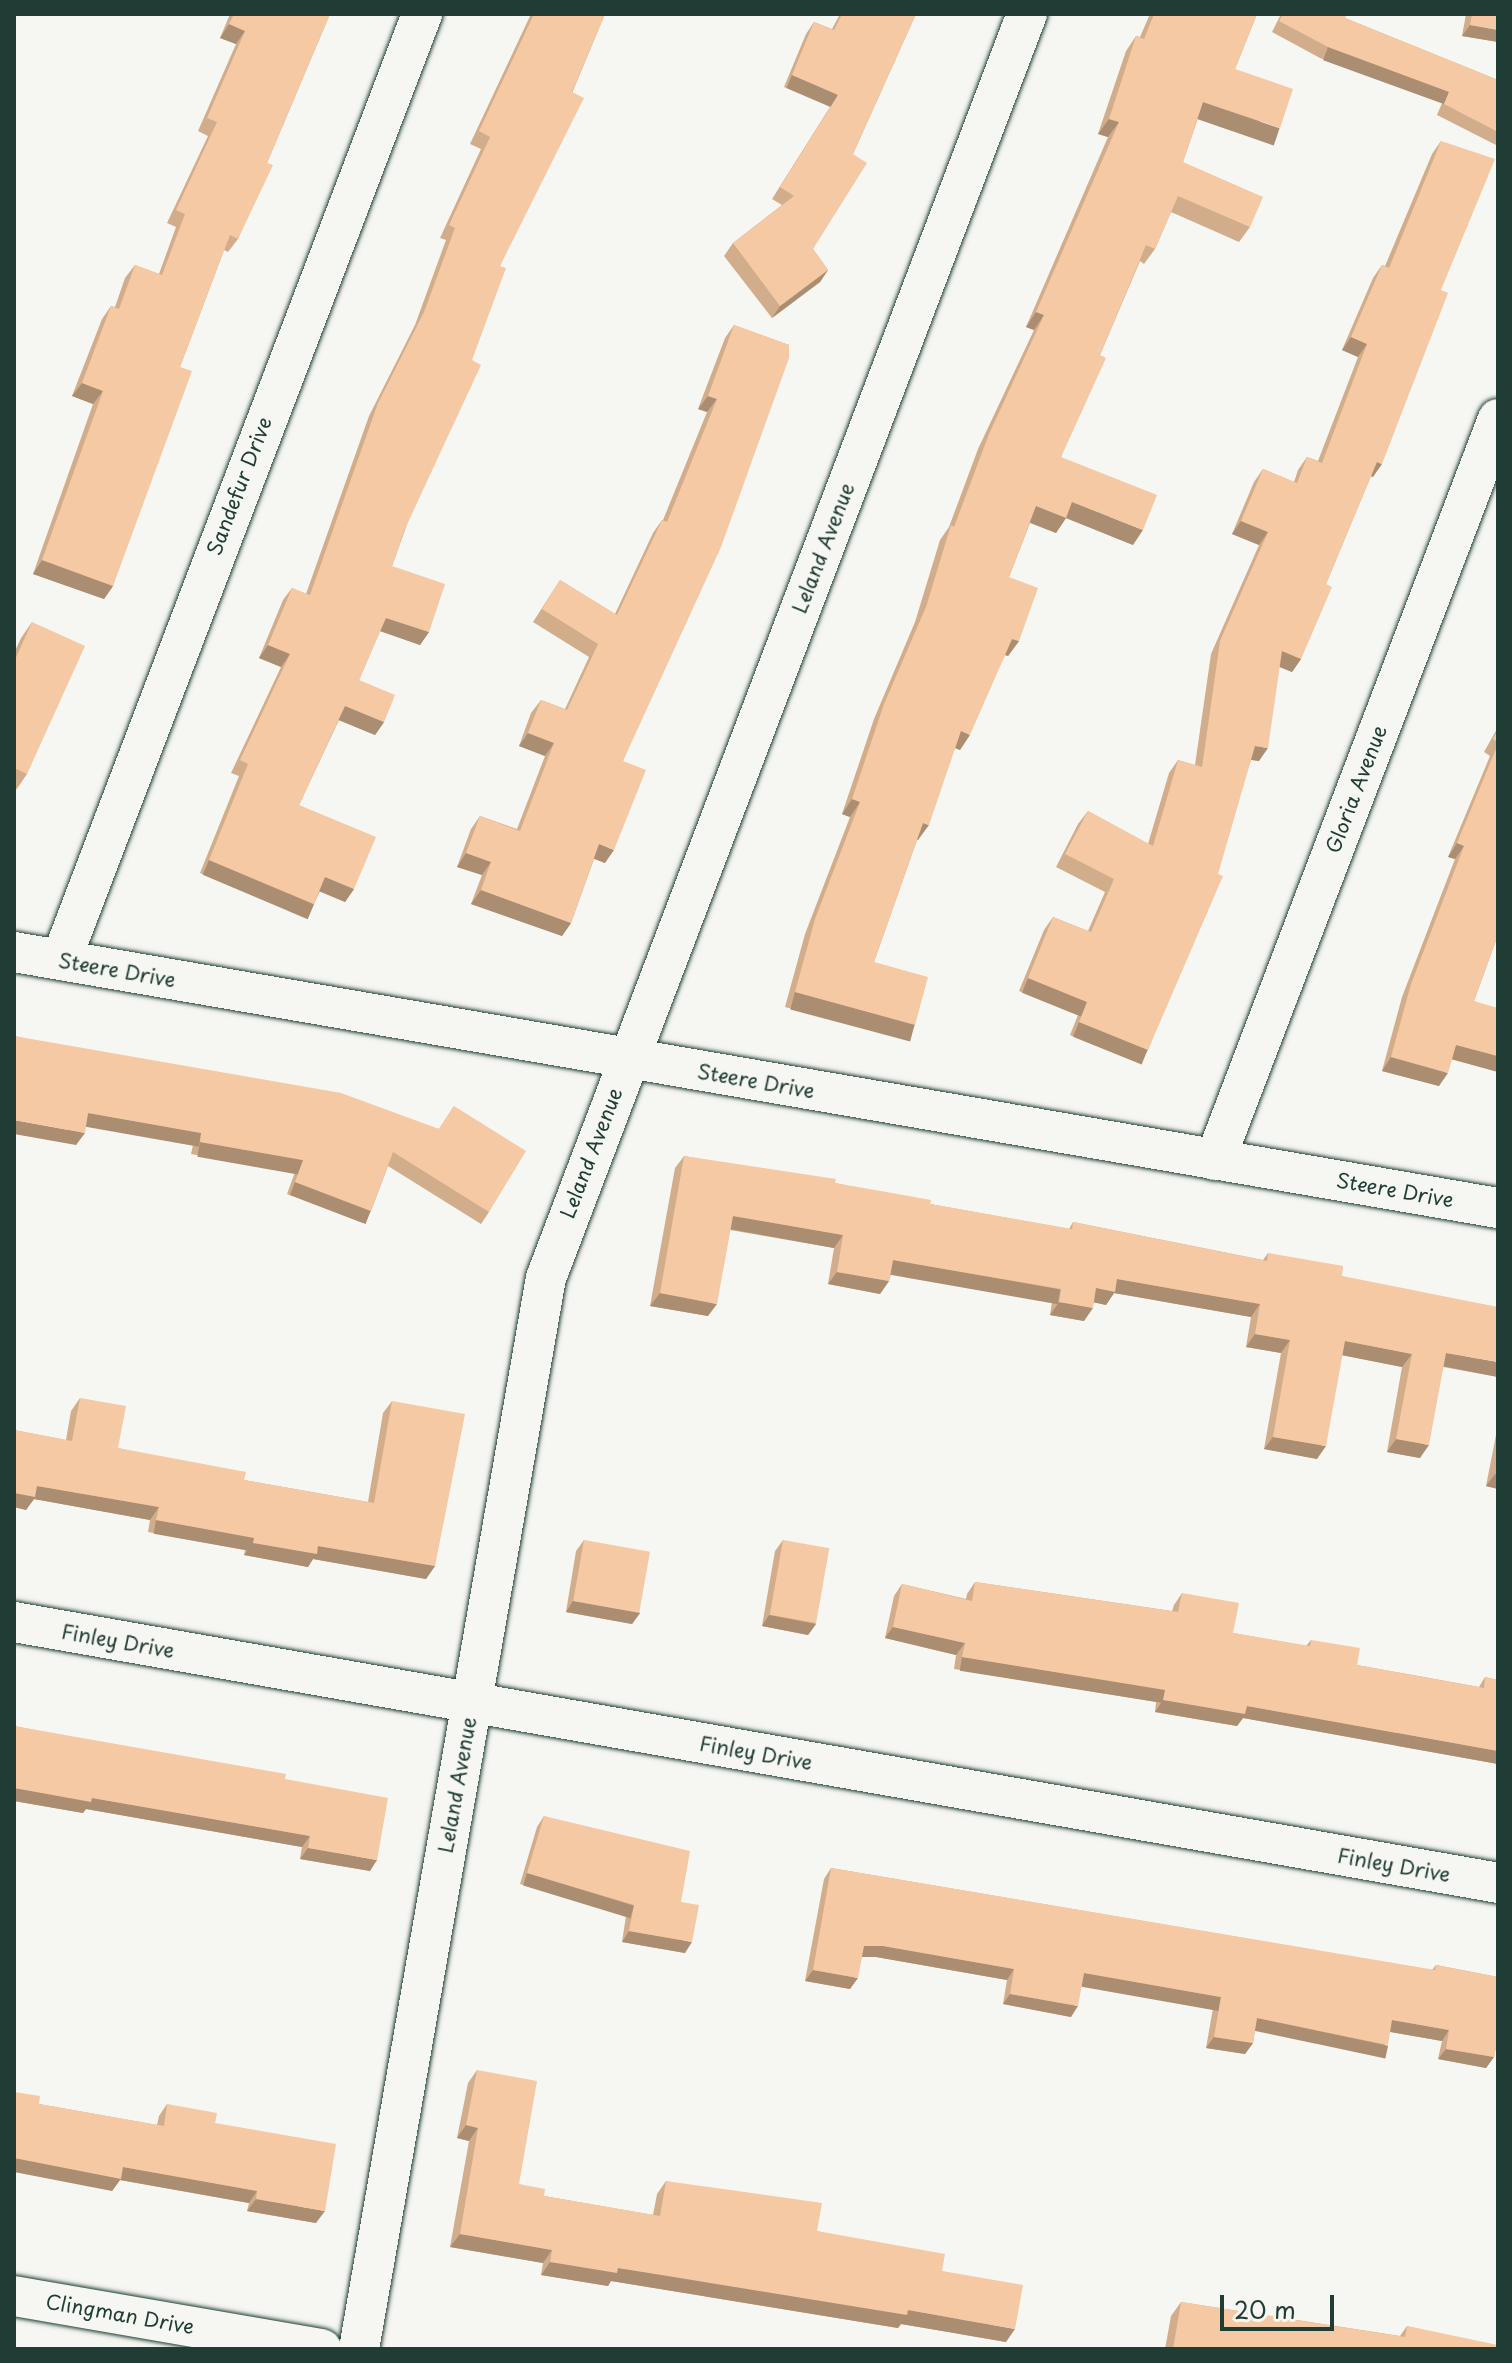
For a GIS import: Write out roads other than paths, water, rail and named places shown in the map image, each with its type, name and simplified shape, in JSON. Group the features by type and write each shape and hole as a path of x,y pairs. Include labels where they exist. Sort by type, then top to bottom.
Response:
{"street":[{"name":"Sandefur Drive","path":"61,960 422,14"},
{"name":"Leland Avenue","path":"359,2349 546,1278 1027,14"},
{"name":"Gloria Avenue","path":"1215,1160 1498,419"},
{"name":"Steere Drive","path":"14,952 1498,1208"},
{"name":"Finley Drive","path":"14,1622 1498,1883"},
{"name":"Clingman Drive","path":"14,2296 321,2349"}]}
